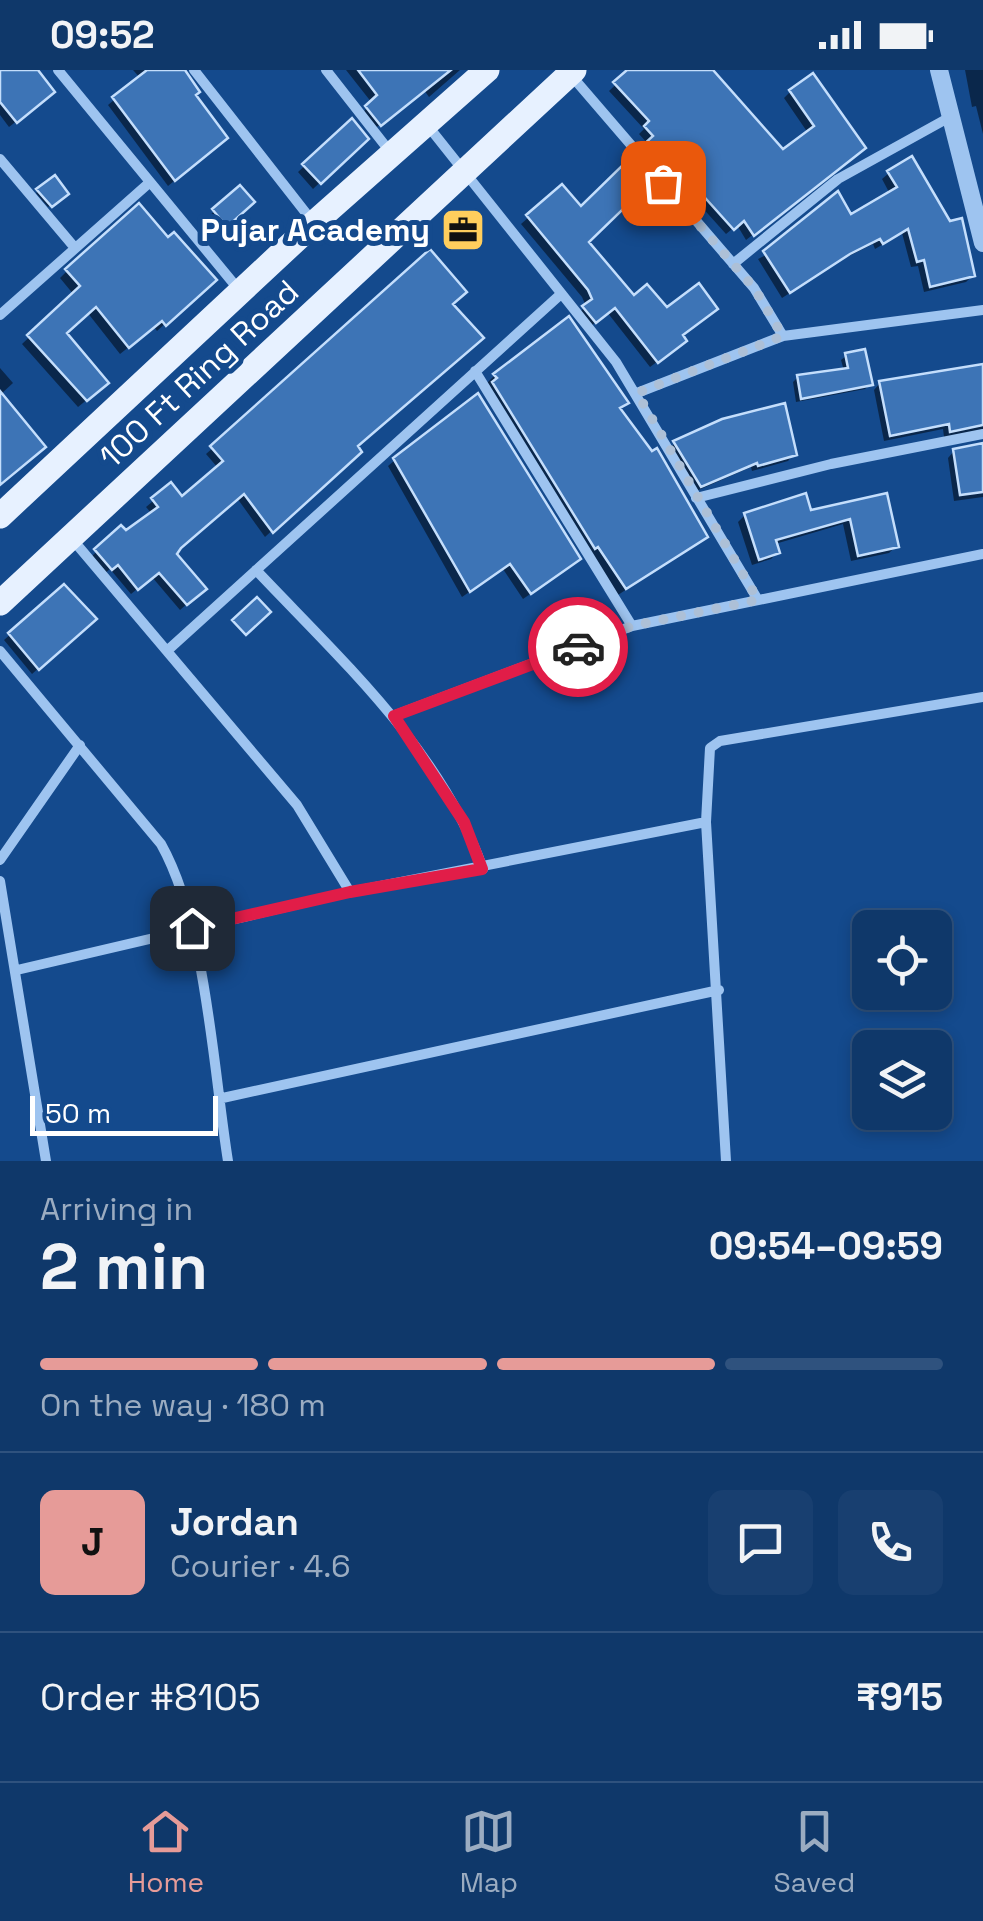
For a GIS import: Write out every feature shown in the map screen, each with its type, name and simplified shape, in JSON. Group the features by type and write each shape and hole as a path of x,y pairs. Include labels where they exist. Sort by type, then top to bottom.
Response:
{"main road":[{"name":"100 Ft Ring Road","path":"0,516 314,223 487,70"},
{"name":"100 Ft Ring Road","path":"0,603 572,72"}],"street":[{"path":"58,70 240,291"},
{"path":"194,70 314,223"},
{"path":"326,70 392,154"},
{"path":"939,70 983,244"},
{"path":"572,72 764,302 783,336"},
{"path":"733,264 838,179 950,117"},
{"path":"426,124 637,393 758,600"},
{"path":"0,159 74,248"},
{"path":"0,315 148,182"},
{"path":"168,650 562,294"},
{"path":"637,393 783,336 983,310"},
{"path":"475,371 632,626"},
{"path":"696,498 831,464 983,434"},
{"path":"70,538 296,805 350,892"},
{"path":"394,716 632,626 983,554"},
{"path":"256,570 394,716 464,822 482,869"},
{"path":"0,650 161,844 176,872 192,928 228,1161"},
{"path":"726,1161 720,990 706,822 706,760 710,748 720,742 983,697"},
{"path":"0,860 80,745"},
{"path":"17,970 350,892 706,822"},
{"path":"0,882 46,1161"},
{"path":"218,1100 720,990"}],"building":[{"path":"0,70 38,70 55,92 17,123 0,102"},
{"path":"147,70 185,70 200,92 196,95 228,138 175,181 112,97"},
{"path":"358,70 451,70 381,126 365,106 377,95"},
{"path":"627,70 713,70 783,149 814,126 789,90 813,73 866,148 754,236 744,221 734,230 672,161 664,169 643,145 653,136 644,126 649,121 613,82"},
{"path":"352,118 369,139 321,184 302,164"},
{"path":"912,156 950,221 962,218 975,276 930,287 924,260 917,262 908,229 883,244 880,239 850,254 790,293 763,251 838,191 851,214 897,187 887,171"},
{"path":"630,158 651,182 589,242 634,295 647,284 667,307 699,283 718,309 683,335 687,341 658,363 615,308 596,323 582,306 592,299 588,290 526,215 562,184 581,206"},
{"path":"55,175 69,194 52,207 36,189"},
{"path":"240,185 255,202 227,227 212,209"},
{"path":"139,203 168,237 174,232 217,280 166,326 162,321 129,348 96,307 67,333 109,383 87,401 27,335 80,286 65,269"},
{"path":"430,249 467,292 453,304 484,338 358,446 362,452 273,533 244,494 181,548 177,554 207,589 187,605 159,573 138,590 118,565 112,570 94,549 121,525 126,530 158,507 151,498 171,482 182,496 223,461 210,446"},
{"path":"569,316 629,403 620,408 652,451 657,448 708,537 626,589 598,547 595,549 492,382 497,378 493,374"},
{"path":"865,349 873,385 801,399 797,375 848,368 845,353"},
{"path":"983,364 983,425 950,432 949,424 890,436 879,381"},
{"path":"0,391 46,447 0,485"},
{"path":"478,393 581,559 531,594 510,564 470,592 393,458"},
{"path":"785,403 797,455 758,466 757,463 701,487 673,441 722,419"},
{"path":"983,443 983,492 960,495 953,449"},
{"path":"806,493 811,510 887,493 899,547 858,556 850,519 776,540 780,553 759,560 744,513"},
{"path":"64,584 97,619 39,670 8,633"},
{"path":"257,597 271,612 246,635 232,620"}],"way so far":[{"path":"578,647 632,626 758,600 637,393 783,336 754,288 663,183"}],"place":[{"name":"Pujar Academy","path":"463,230"}],"route":[{"path":"192,928 350,892 482,869 464,822 394,716 578,647"}]}
